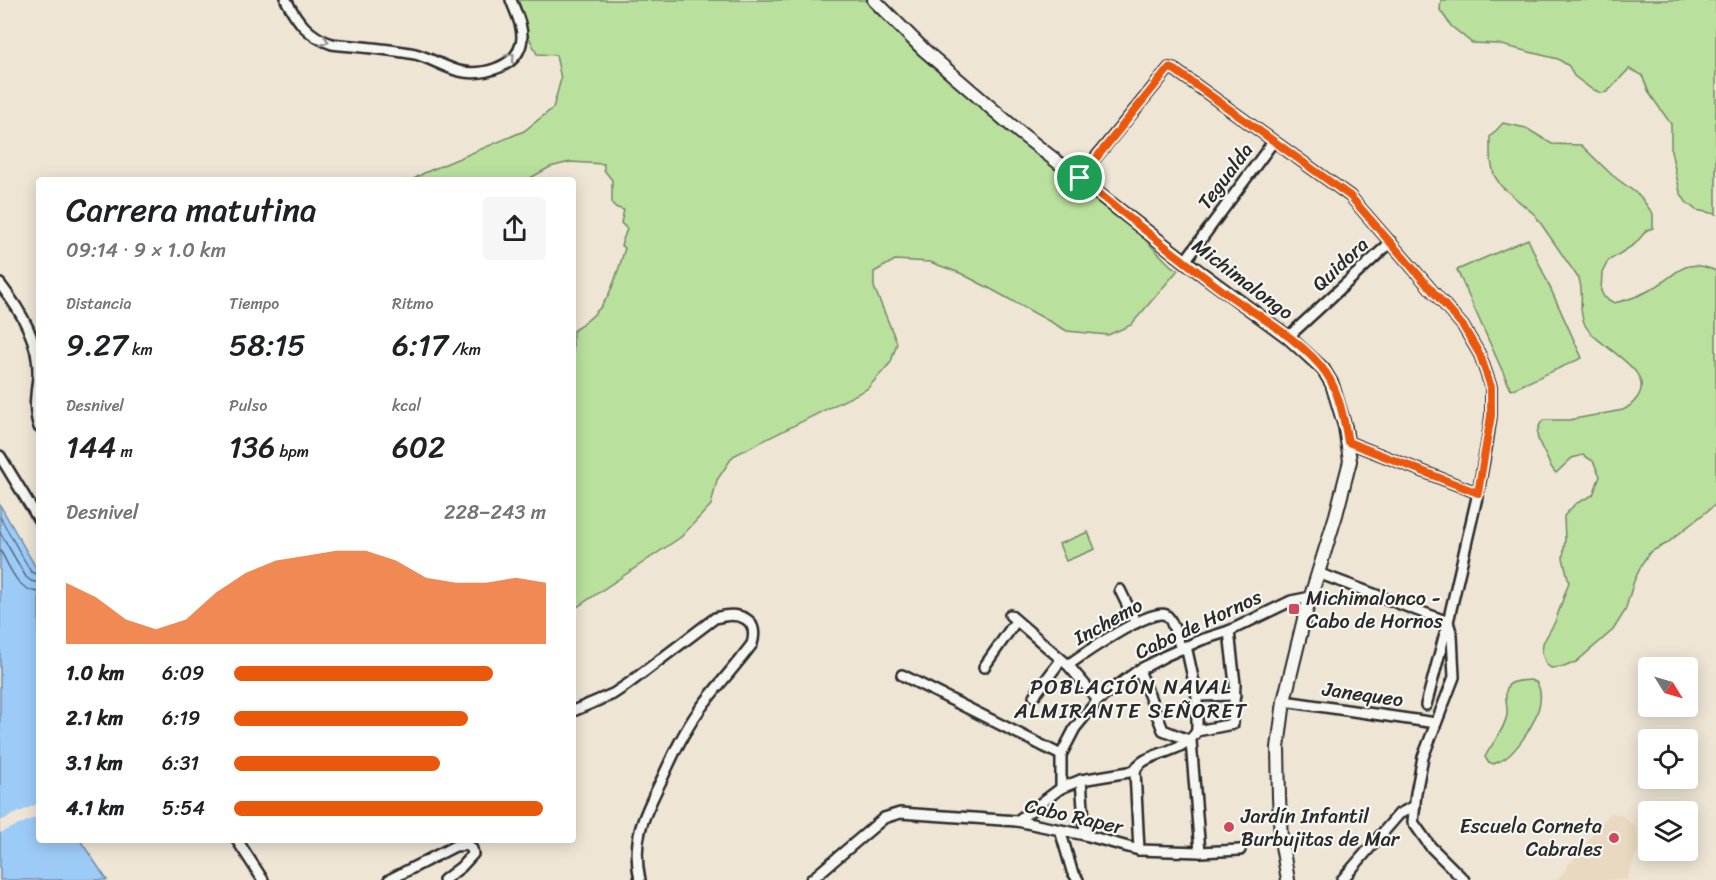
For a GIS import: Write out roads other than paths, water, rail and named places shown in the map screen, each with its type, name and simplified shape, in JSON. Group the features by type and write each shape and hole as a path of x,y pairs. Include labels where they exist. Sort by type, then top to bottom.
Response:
{"main road":[{"name":"Michimalongo","path":"874,0 924,50 1019,132 1185,261 1288,337 1327,375 1341,410 1350,461 1284,701 1278,758 1281,840 1288,880"}],"street":[{"path":"286,0 307,30 321,40 332,44 417,55 456,70 473,73 504,65 522,45 522,31 511,0"},
{"path":"1080,178 1169,68 1175,70 1350,196 1463,326 1480,355 1491,387 1491,416 1478,493 1426,705"},
{"name":"Tegualda","path":"1185,261 1273,142"},
{"name":"Quidora","path":"1288,337 1391,242"},
{"path":"0,284 16,304 35,346 36,356"},
{"path":"36,390 34,402 36,418"},
{"path":"1348,442 1478,493"},
{"path":"0,456 36,515"},
{"path":"1318,573 1448,622"},
{"path":"1120,590 1136,623"},
{"name":"Cabo de Hornos","path":"1061,788 1061,755 1075,728 1098,700 1139,670 1184,647 1229,631 1286,603 1311,597"},
{"path":"576,710 607,697 628,684 715,618 733,614 743,617 752,624 755,634 752,644 704,703 685,732 648,806 637,839 636,855 640,880"},
{"name":"Inchemo","path":"1034,696 1064,662 1136,623 1159,614 1169,617 1184,647"},
{"path":"984,667 1013,618 1064,662 1098,700"},
{"path":"1448,622 1452,635 1454,677 1424,757 1413,822 1430,846 1464,880"},
{"path":"1197,731 1233,724 1235,695 1229,631"},
{"path":"1139,850 1135,771 1141,762 1191,741 1197,731 1197,696 1184,647"},
{"path":"1139,670 1163,730 1191,741"},
{"path":"902,675 1061,755"},
{"path":"1197,696 1235,695"},
{"name":"Janequeo","path":"1284,701 1436,723"},
{"path":"1191,741 1200,852"},
{"path":"1017,821 1061,788 1081,780 1135,771"},
{"path":"1081,780 1085,835"},
{"path":"1342,880 1399,814 1414,806"},
{"name":"Cabo Raper","path":"812,880 884,818 900,813 1017,821 1085,835 1139,850 1200,852 1240,850"},
{"path":"1060,830 1072,871 1078,880"},
{"path":"239,843 263,880"},
{"path":"389,880 455,846 467,845 472,849 473,854 444,880"}],"water":[{"path":"0,505 36,568 36,843 82,843 107,880 0,880"}],"place":[{"name":"Michimalonco - Cabo de Hornos","path":"1294,609"},
{"name":"Jardín Infantil Burbujitas de Mar","path":"1229,827"},
{"name":"Escuela Corneta Cabrales","path":"1614,838"}],"district":[{"name":"POBLACIÓN NAVAL ALMIRANTE SEÑORET","path":"1131,699"}]}
